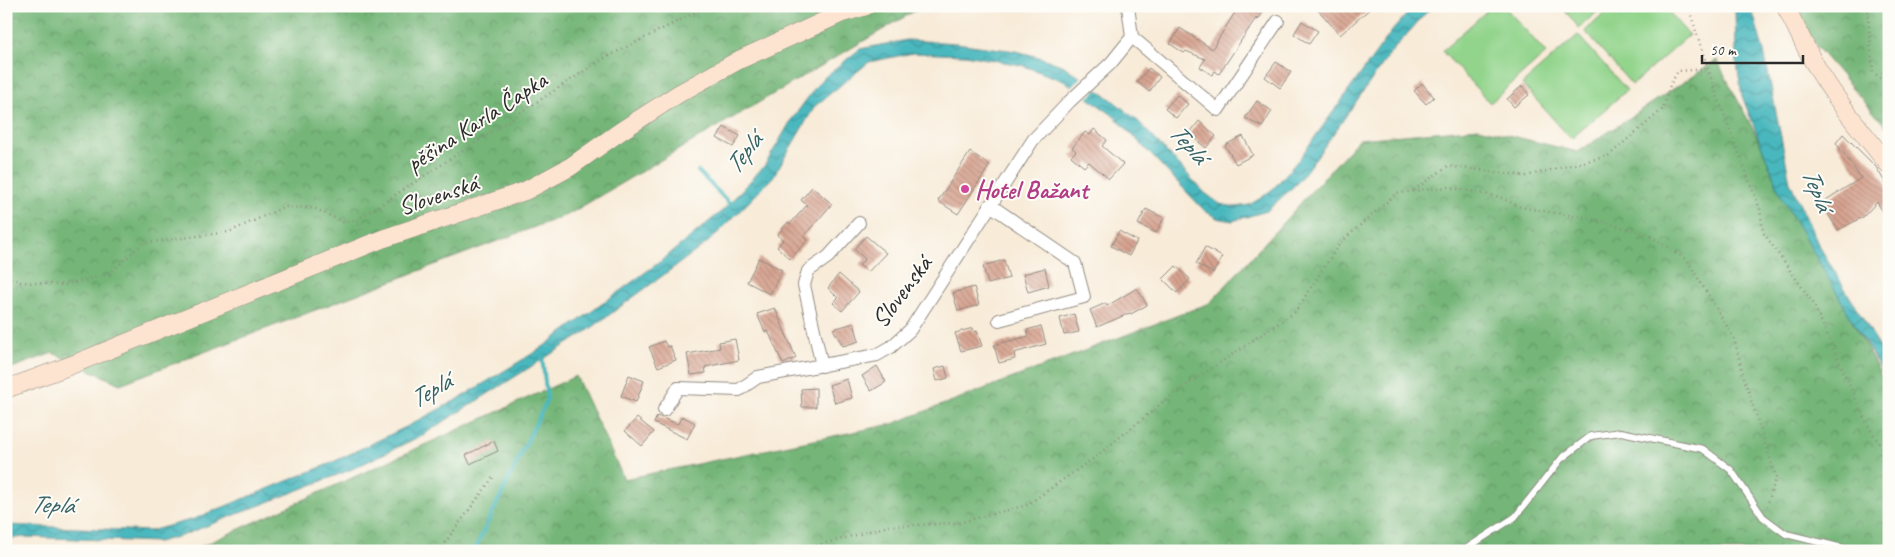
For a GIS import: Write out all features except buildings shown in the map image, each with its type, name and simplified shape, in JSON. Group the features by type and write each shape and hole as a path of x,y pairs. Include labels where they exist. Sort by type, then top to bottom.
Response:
{"street":[{"name":"Slovenská","path":"6,389 382,239 524,191 570,167 678,94 739,60 842,13 866,6"},
{"path":"1128,6 1132,37 1218,110 1278,21"},
{"path":"1785,6 1827,84 1889,165"},
{"name":"Slovenská","path":"664,410 678,388 739,390 758,377 877,354 891,347 910,330 1033,140 1070,101 1111,63 1132,37"},
{"path":"990,205 1075,263 1084,297 999,320"},
{"path":"822,366 804,285 808,271 828,257 859,223"}],"lane":[{"path":"1456,551 1464,550 1515,517 1561,459 1591,436 1622,432 1702,449 1730,470 1763,517 1786,534 1855,551"}],"path":[{"name":"pěšina Karla Čapka","path":"6,277 20,282 64,285 109,274 143,244 229,232 284,207 314,208 343,222 357,220 601,60 708,6"},
{"path":"1688,6 1708,68 1760,209 1763,232 1814,303 1866,422 1889,460"},
{"path":"1867,6 1873,71 1889,87"},
{"path":"1412,191 1448,166 1526,176 1608,156 1663,109 1670,85 1678,71 1708,68"},
{"path":"797,551 890,526 958,523 1027,505 1094,458 1172,395 1295,312 1340,243 1397,193 1448,187 1500,197 1520,207 1593,220 1647,234 1687,260 1734,338 1744,378 1776,477 1763,517"},
{"path":"438,551 494,476"}],"green space":[{"path":"6,6 923,6 569,214 120,384 53,353 6,370"},
{"path":"1492,6 1504,6 1546,53 1490,103 1442,51"},
{"path":"1561,6 1604,6 1579,28"},
{"path":"1613,6 1663,6 1689,35 1632,85 1585,31"},
{"path":"1797,6 1889,6 1889,130 1809,38"},
{"path":"1578,35 1627,90 1571,139 1522,84"},
{"path":"1717,60 1889,391 1889,551 191,551 576,376 624,479 892,424 1210,303 1359,139 1479,128 1578,152"}],"water":[{"path":"1414,6 1432,6 1392,51 1297,183 1267,211 1232,221 1217,218 1205,211 1114,116 1064,81 1021,65 965,55 913,53 869,62 815,106 773,177 707,243 586,332 421,436 350,470 181,536 158,542 24,537 6,539 6,525 150,531 194,519 331,463 406,427 460,398 540,349 661,261 722,211 765,165 792,119 821,80 860,49 907,40 956,43 1016,51 1064,66 1137,120 1205,193 1220,204 1235,207 1249,205 1274,188 1299,159 1392,31"},
{"path":"1735,6 1751,6 1764,52 1790,182 1818,244 1889,362 1889,384 1781,196 1742,96 1736,56"}],"pier":[{"path":"1082,76 1099,88 1086,99 1070,88"}],"waterway":[{"path":"698,171 731,205"},
{"path":"474,551 547,400 542,356"},
{"path":"6,485 8,493 6,512"}],"place":[{"name":"Hotel Bažant","path":"965,189"}],"water label":[{"name":"Teplá","path":"1189,143"},
{"name":"Teplá","path":"743,153"},
{"name":"Teplá","path":"1818,189"},
{"name":"Teplá","path":"430,390"},
{"name":"Teplá","path":"52,504"}]}
